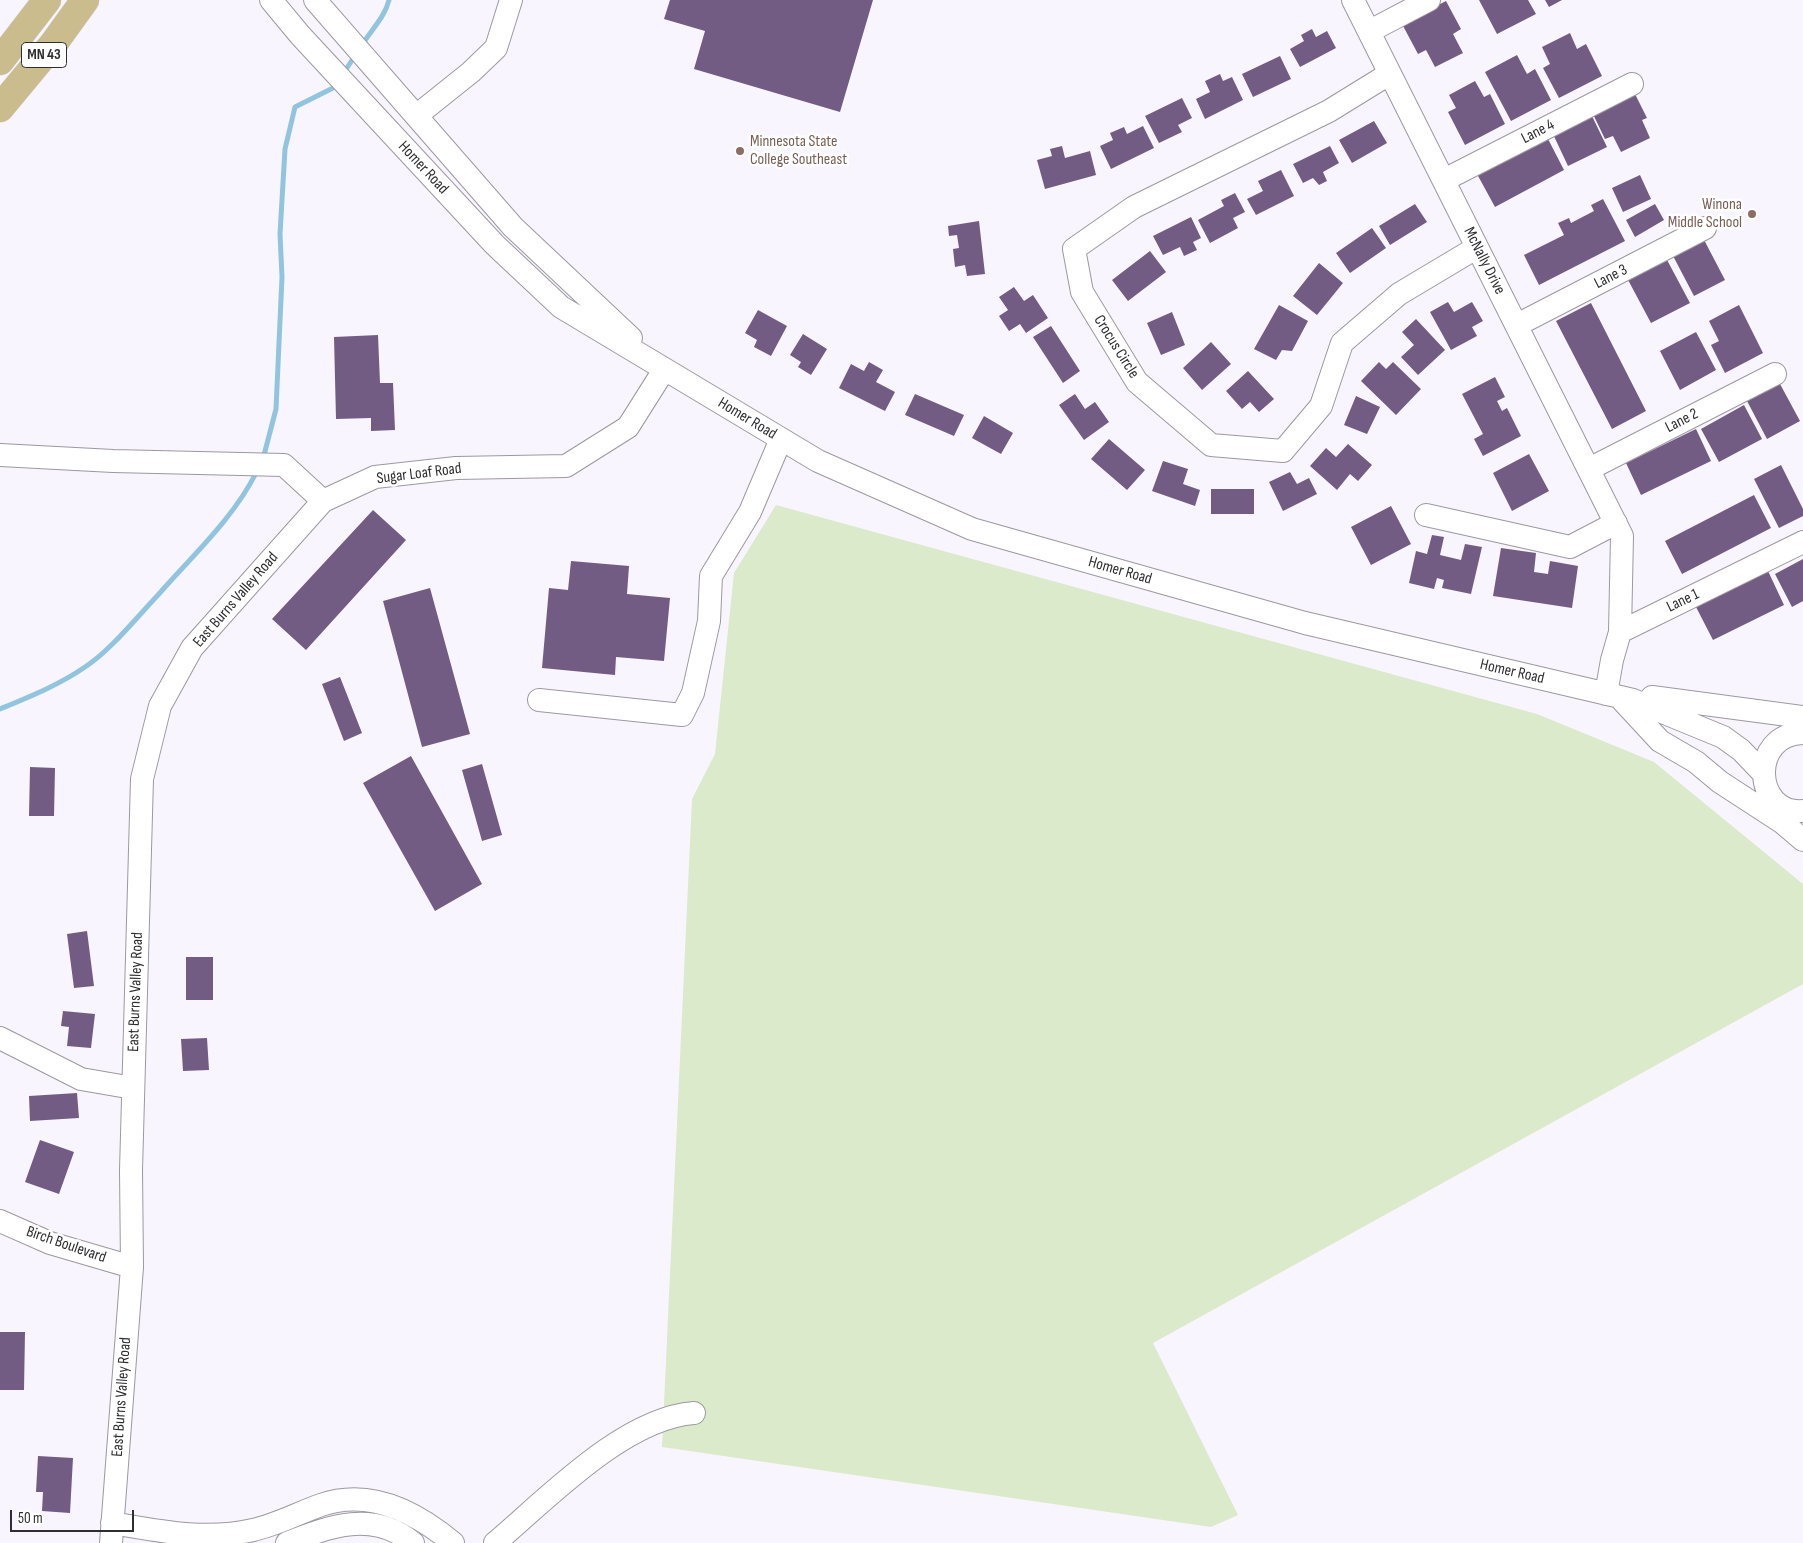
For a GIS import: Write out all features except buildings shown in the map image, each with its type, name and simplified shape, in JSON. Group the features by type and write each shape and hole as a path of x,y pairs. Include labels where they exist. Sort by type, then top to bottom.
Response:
{"main road":[{"name":"MN 43","path":"21,34 37,0"},
{"name":"MN 43","path":"0,61 47,0"},
{"name":"MN 43","path":"0,108 54,43 84,0"}],"street":[{"name":"Homer Road","path":"271,0 300,35 372,114 495,245 561,307 818,461 972,529 1305,623 1612,695 1723,737 1742,750 1763,773 1770,794 1795,809 1803,828"},
{"path":"416,116 471,72 496,48 511,0"},
{"name":"McNally Drive","path":"1353,0 1622,536 1620,632"},
{"path":"1370,31 1429,0"},
{"name":"Homer Road","path":"317,3 513,227 664,370"},
{"name":"Crocus Circle","path":"1389,74 1329,110 1134,207 1074,249 1082,292 1137,382 1211,444 1283,451 1321,406 1342,343 1399,294 1476,248"},
{"name":"Lane 4","path":"1444,180 1632,84"},
{"name":"Lane 3","path":"1517,325 1705,228"},
{"name":"Sugar Loaf Road","path":"323,501 375,477 456,468 566,466 628,427 664,370"},
{"name":"Lane 2","path":"1589,469 1775,374"},
{"path":"539,700 682,715 693,693 709,622 712,576 750,512 782,439"},
{"path":"0,455 113,461 284,464 323,501"},
{"name":"East Burns Valley Road","path":"112,1533 132,1267 133,1088 142,779 160,706 192,648 323,501"},
{"path":"1426,515 1570,547 1616,523"},
{"name":"Lane 1","path":"1620,632 1803,542"},
{"path":"1620,632 1612,660 1612,695 1660,741 1696,762 1720,782 1783,822 1803,840"},
{"name":"Homer Road","path":"1612,695 1661,698 1675,702 1730,706 1799,728"},
{"name":"Homer Road","path":"1763,773 1765,761 1770,750 1779,740 1799,728"},
{"path":"0,1038 81,1078 133,1088"},
{"name":"Birch Boulevard","path":"0,1220 50,1243 132,1267"},
{"path":"494,1543 583,1468 624,1439 647,1425 669,1417 694,1413"},
{"path":"112,1533 200,1535 253,1530 287,1519 322,1504 353,1499 368,1500 413,1513 453,1543"},
{"path":"287,1519 294,1542 327,1527 345,1523 390,1529 404,1535 413,1543"}],"green space":[{"path":"776,505 1537,714 1654,762 1803,884 1803,984 1153,1343 1238,1515 1211,1527 662,1447 692,799 715,754 734,573"}],"waterway":[{"path":"362,45 381,18 389,0"},
{"path":"343,74 356,54"},
{"path":"263,459 276,409 282,277 280,234 285,149 295,107 333,88 337,83"},
{"path":"0,709 65,679 85,667 104,652 225,521 248,488 257,471"}],"place":[{"name":"Minnesota State College Southeast","path":"740,151"},
{"name":"Winona Middle School","path":"1752,214"}]}
